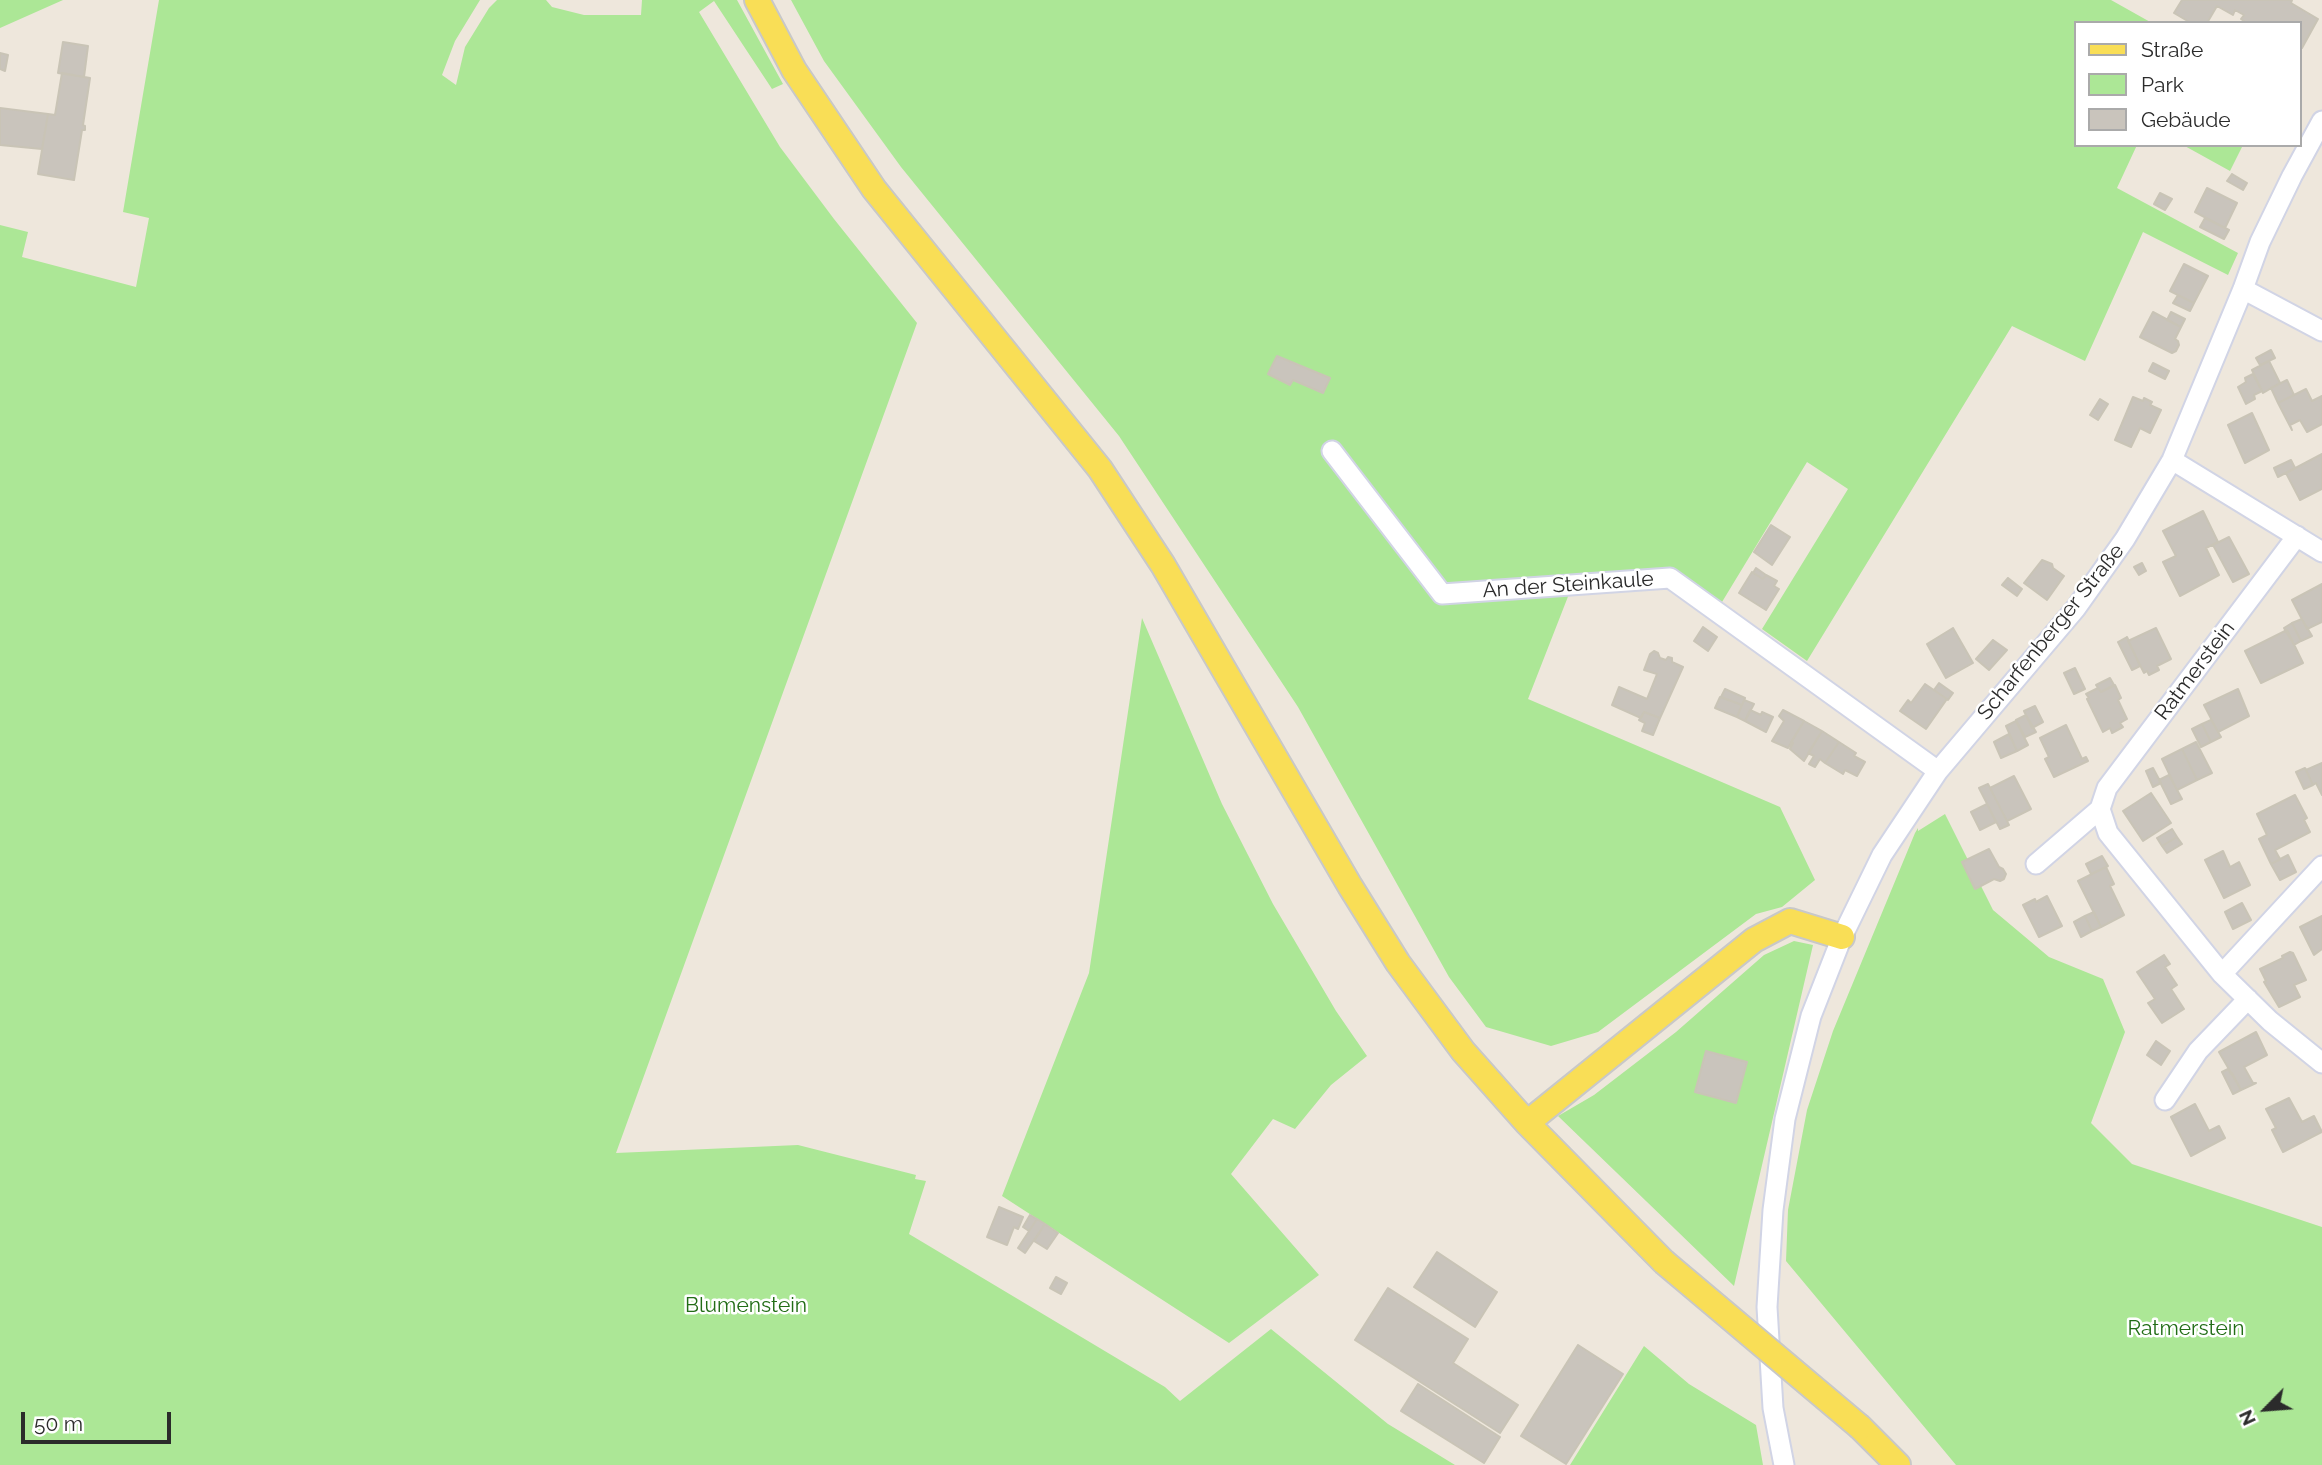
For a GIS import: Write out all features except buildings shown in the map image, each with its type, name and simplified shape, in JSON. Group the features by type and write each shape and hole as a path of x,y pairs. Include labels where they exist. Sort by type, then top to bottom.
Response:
{"main road":[{"path":"757,0 794,69 874,189 1100,469 1163,565 1350,886 1398,963 1463,1051 1527,1123 1664,1262 1860,1427 1898,1465"},
{"path":"1527,1123 1754,940 1790,921 1842,937"}],"street":[{"name":"Scharfenberger Straße","path":"1784,1465 1773,1408 1767,1307 1773,1210 1784,1119 1811,1016 1842,937 1882,855 1938,771 2076,607 2125,539 2172,460 2260,242 2322,121"},
{"path":"2243,289 2322,331"},
{"name":"An der Steinkaule","path":"1332,451 1442,594 1670,578 1938,771"},
{"path":"2172,460 2322,552"},
{"name":"Ratmerstein","path":"2036,864 2100,809 2107,788 2297,536"},
{"path":"2100,809 2108,834 2222,974 2270,1021 2322,1063"},
{"path":"2222,974 2322,866"},
{"path":"2165,1100 2198,1051 2248,999"}],"green space":[{"path":"0,0 63,0 0,28"},
{"name":"Blumenstein","path":"159,0 480,0 455,41 442,75 456,85 465,47 489,8 497,0 546,0 552,7 584,15 641,15 642,0 737,0 783,84 772,89 714,1 699,12 780,147 917,323 616,1153 798,1145 916,1175 915,1179 926,1181 909,1234 1165,1387 1180,1401 1271,1329 1388,1424 1455,1465 0,1465 0,225 28,232 22,257 136,287 149,218 123,212"},
{"path":"791,0 2111,0 2148,21 2074,21 2074,147 2136,147 2117,188 2238,253 2228,275 2143,232 2085,361 2012,326 1807,661 1762,629 1848,489 1807,462 1722,602 1672,569 1570,576 1569,594 1528,699 1780,807 1815,880 1782,907 1756,914 1598,1032 1551,1046 1486,1027 1449,977 1298,707 1119,436 901,167 824,61"},
{"path":"2187,147 2242,147 2230,171"},
{"path":"1142,618 1222,804 1273,904 1336,1011 1367,1056 1331,1085 1295,1129 1273,1119 1231,1174 1319,1275 1229,1343 1002,1196 1089,973"},
{"name":"Ratmerstein","path":"1945,814 1993,910 2049,957 2103,979 2125,1032 2091,1123 2132,1164 2322,1227 2322,1465 1956,1465 1786,1261 1788,1210 1807,1110 1833,1031 1915,833 1918,828 1918,831"},
{"path":"1794,941 1813,945 1734,1286 1558,1116 1594,1095 1676,1032 1764,955"},
{"path":"1644,1346 1689,1384 1756,1425 1763,1465 1570,1465"}]}
